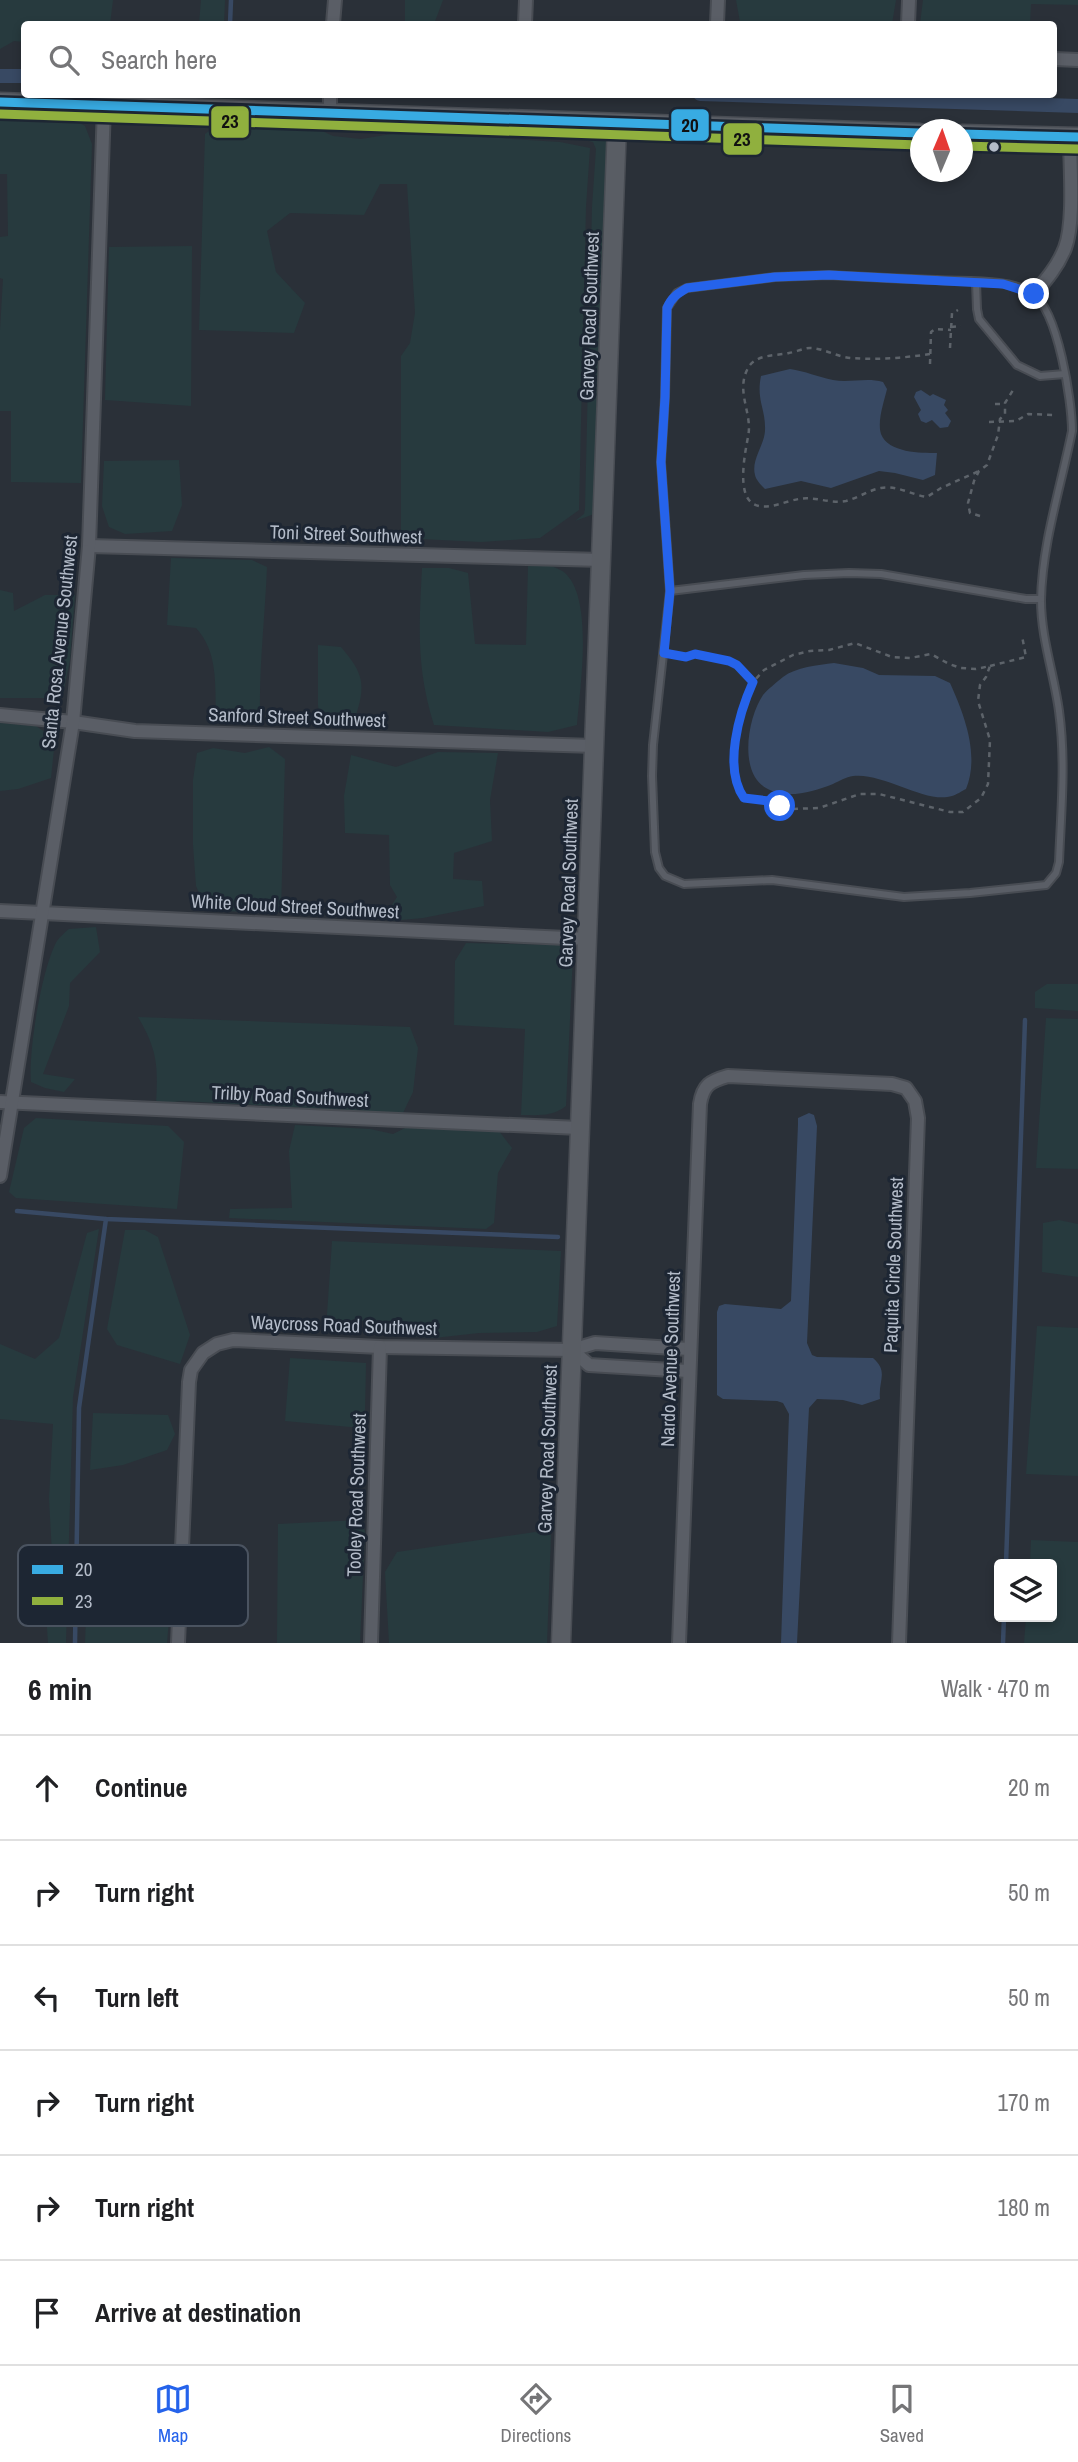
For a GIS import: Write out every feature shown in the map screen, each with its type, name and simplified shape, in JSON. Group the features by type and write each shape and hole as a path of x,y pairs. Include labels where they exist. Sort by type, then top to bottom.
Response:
{"street":[{"path":"333,21 335,0"},
{"path":"525,21 526,0"},
{"path":"717,21 718,0"},
{"path":"908,21 909,0"},
{"path":"1057,59 1078,60"},
{"path":"0,102 104,106 330,104 617,124 910,133"},
{"name":"Santa Rosa Avenue Southwest","path":"0,1176 6,1102 73,722 89,546 104,106"},
{"name":"Garvey Road Southwest","path":"561,1643 617,124"},
{"path":"973,134 1074,137 1065,247 1054,270 1034,294"},
{"name":"Toni Street Southwest","path":"89,546 602,560"},
{"name":"Sanford Street Southwest","path":"0,715 73,722 135,732 594,746"},
{"name":"White Cloud Street Southwest","path":"0,911 588,939"},
{"name":"Paquita Circle Southwest","path":"711,1081 728,1076 892,1084 906,1088 915,1101 918,1118 899,1643"},
{"name":"Nardo Avenue Southwest","path":"679,1643 700,1104 702,1090 711,1081"},
{"name":"Trilby Road Southwest","path":"6,1102 579,1128"},
{"name":"Waycross Road Southwest","path":"182,1545 191,1370 209,1348 233,1340 380,1347 572,1350 594,1343 689,1349"},
{"name":"Tooley Road Southwest","path":"371,1643 380,1347"},
{"name":"Waycross Road Southwest","path":"572,1350 589,1365 688,1371"}],"lane":[{"path":"775,277 976,282 1003,284 1034,294 1044,307 1055,331 1072,413 1072,431 1047,550 1041,599 1043,625 1059,710 1064,760 1059,862 1056,873 1046,885 904,897 772,880 684,884 665,876 659,868 655,852 652,776 670,591 661,462 667,308 677,293 687,288 775,277"},
{"path":"976,282 979,319 1017,365 1040,376 1065,374"},
{"path":"670,591 804,575 849,573 881,574 1026,599 1041,599"}],"path":[{"path":"950,348 952,313 958,310"},
{"path":"930,364 931,332 935,329 961,326"},
{"path":"930,354 903,358 851,358 811,348 760,357 751,364 746,372 742,396 749,422 743,452 743,487 752,502 762,506 807,498 846,501 881,488 894,487 912,495 927,496 987,465 1005,404 1014,387"},
{"path":"995,404 1005,404"},
{"path":"989,422 1016,421 1028,414 1054,415"},
{"path":"979,471 968,503 970,513 981,516"},
{"path":"990,666 979,685 978,701 990,740 988,784 981,798 963,812 950,812 878,794 860,794 818,808 793,810 769,801 744,798 736,787 736,727 753,682 764,670 793,655 855,643 892,657 910,658 931,654 961,668 990,666 1026,657 1022,636"},
{"path":"664,653 686,657 695,654 729,661 737,665 753,682"}],"green space":[{"path":"0,0 113,0 110,21 21,21 21,42 14,41 0,49"},
{"path":"201,0 225,0 224,21 199,21"},
{"path":"405,0 443,0 435,21 405,21"},
{"path":"736,0 896,0 892,21 740,21"},
{"path":"923,0 1078,0 1078,5 1031,4 1030,21 920,21"},
{"path":"67,116 85,126 92,144 81,483 11,482 11,411 0,411 3,279 0,278 0,237 8,236 7,174 0,174 0,118 10,120"},
{"path":"296,119 333,136 361,139 404,132 560,142 590,148 586,207 579,510 540,538 481,542 401,538 401,356 410,343 415,313 407,184 380,184 364,215 290,213 267,231 276,272 305,303 294,333 199,330 205,134 218,124"},
{"path":"584,140 609,141 594,514 575,521 584,514 585,509 592,207 596,149 593,142"},
{"path":"192,246 191,406 105,400 109,247"},
{"path":"179,460 182,505 172,531 125,534 109,527 102,506 104,461"},
{"path":"171,558 252,560 267,567 260,715 216,714 214,668 203,637 196,628 167,625"},
{"path":"548,565 567,575 575,588 580,605 583,647 577,725 548,732 434,725 422,666 422,568 449,568 468,573 475,644 526,645 528,566"},
{"path":"0,590 13,593 14,611 45,595 75,595 70,660 63,694 48,698 0,698"},
{"path":"318,645 341,647 354,665 361,680 361,697 355,718 320,718"},
{"path":"0,723 36,726 55,739 51,778 18,789 0,791"},
{"path":"269,747 285,759 281,912 207,911 196,886 193,845 193,780 197,753 213,748 245,753"},
{"path":"438,752 498,753 490,800 492,841 454,853 453,879 482,881 484,906 423,918 390,921 390,908 397,897 390,885 389,835 345,833 344,796 351,755 396,767"},
{"path":"96,927 100,952 70,983 69,1006 43,1074 75,1079 64,1092 45,1088 31,1082 31,1068 37,1010 51,953 57,941 69,929"},
{"path":"466,943 562,945 573,954 566,1106 561,1110 545,1115 521,1115 525,1029 454,1025 455,961"},
{"path":"1047,984 1078,984 1078,1011 1035,1008 1035,992"},
{"path":"138,1017 410,1027 418,1048 413,1092 403,1113 181,1101 156,1105 155,1059 150,1040"},
{"path":"1046,1018 1078,1019 1078,1169 1036,1168"},
{"path":"36,1118 168,1126 184,1142 177,1209 16,1198 9,1192 24,1128"},
{"path":"295,1125 370,1129 393,1134 407,1127 499,1131 512,1148 498,1173 494,1223 486,1229 229,1218 230,1209 292,1208 289,1151"},
{"path":"1059,1220 1078,1224 1078,1277 1042,1272 1043,1223"},
{"path":"99,1229 73,1397 69,1545 52,1545 49,1499 53,1424 0,1419 0,1344 35,1359 59,1338 87,1233"},
{"path":"125,1230 145,1230 158,1237 190,1335 180,1364 117,1345 107,1329"},
{"path":"332,1241 561,1251 557,1326 537,1332 479,1333 434,1338 378,1334 373,1324 355,1319 326,1329"},
{"path":"1037,1326 1078,1328 1078,1476 1026,1474"},
{"path":"290,1358 366,1363 365,1410 361,1428 285,1421"},
{"path":"93,1413 168,1415 175,1434 167,1450 123,1465 90,1470"},
{"path":"359,1520 365,1531 360,1643 277,1643 278,1524"},
{"path":"535,1532 551,1535 547,1643 389,1643 385,1572 397,1552"},
{"path":"1031,1540 1078,1542 1078,1643 1024,1643 1026,1622 1057,1622 1057,1559 1030,1559"},
{"path":"47,1626 66,1626 66,1643 48,1643"},
{"path":"86,1626 168,1626 167,1643 85,1643"}],"water":[{"path":"790,369 833,380 883,382 887,389 880,417 881,434 890,445 898,448 937,453 935,475 923,480 879,471 831,488 801,481 765,489 756,479 754,469 765,431 760,392 761,376"},
{"path":"921,390 930,396 933,394 946,400 944,405 948,410 945,413 951,421 948,427 940,428 932,420 926,423 921,421 918,414 921,410 914,397 916,392"},
{"path":"834,663 863,668 879,675 935,676 950,683 965,721 971,749 970,776 966,789 954,795 929,796 877,779 853,776 816,790 782,794 766,788 757,780 752,770 748,744 753,717 763,695 794,671"},
{"path":"809,1113 814,1115 817,1126 807,1343 812,1355 817,1357 873,1358 881,1368 882,1377 880,1399 862,1405 843,1400 817,1399 809,1408 797,1643 781,1643 789,1414 783,1403 777,1401 723,1399 717,1395 717,1312 719,1306 725,1304 781,1309 791,1301 798,1118"}],"waterway":[{"path":"230,21 231,0"},
{"path":"0,76 21,76"},
{"path":"826,98 1078,106"},
{"path":"1006,1559 1025,1020"},
{"path":"17,1211 106,1219 558,1237"},
{"path":"77,1545 79,1408 106,1219"},
{"path":"1003,1643 1004,1622"},
{"path":"75,1626 75,1643"}],"transit line":[{"name":"20","path":"0,102 910,133"},
{"name":"23","path":"0,114 910,145"},
{"name":"20","path":"973,134 1078,137"},
{"name":"23","path":"973,146 1078,149"}],"route":[{"path":"780,806 769,801 744,798 736,787 736,727 753,682 737,665 720,658 664,653 670,591 661,462 669,302 677,293 687,288 775,277 829,275 1003,284 1034,294"}]}
